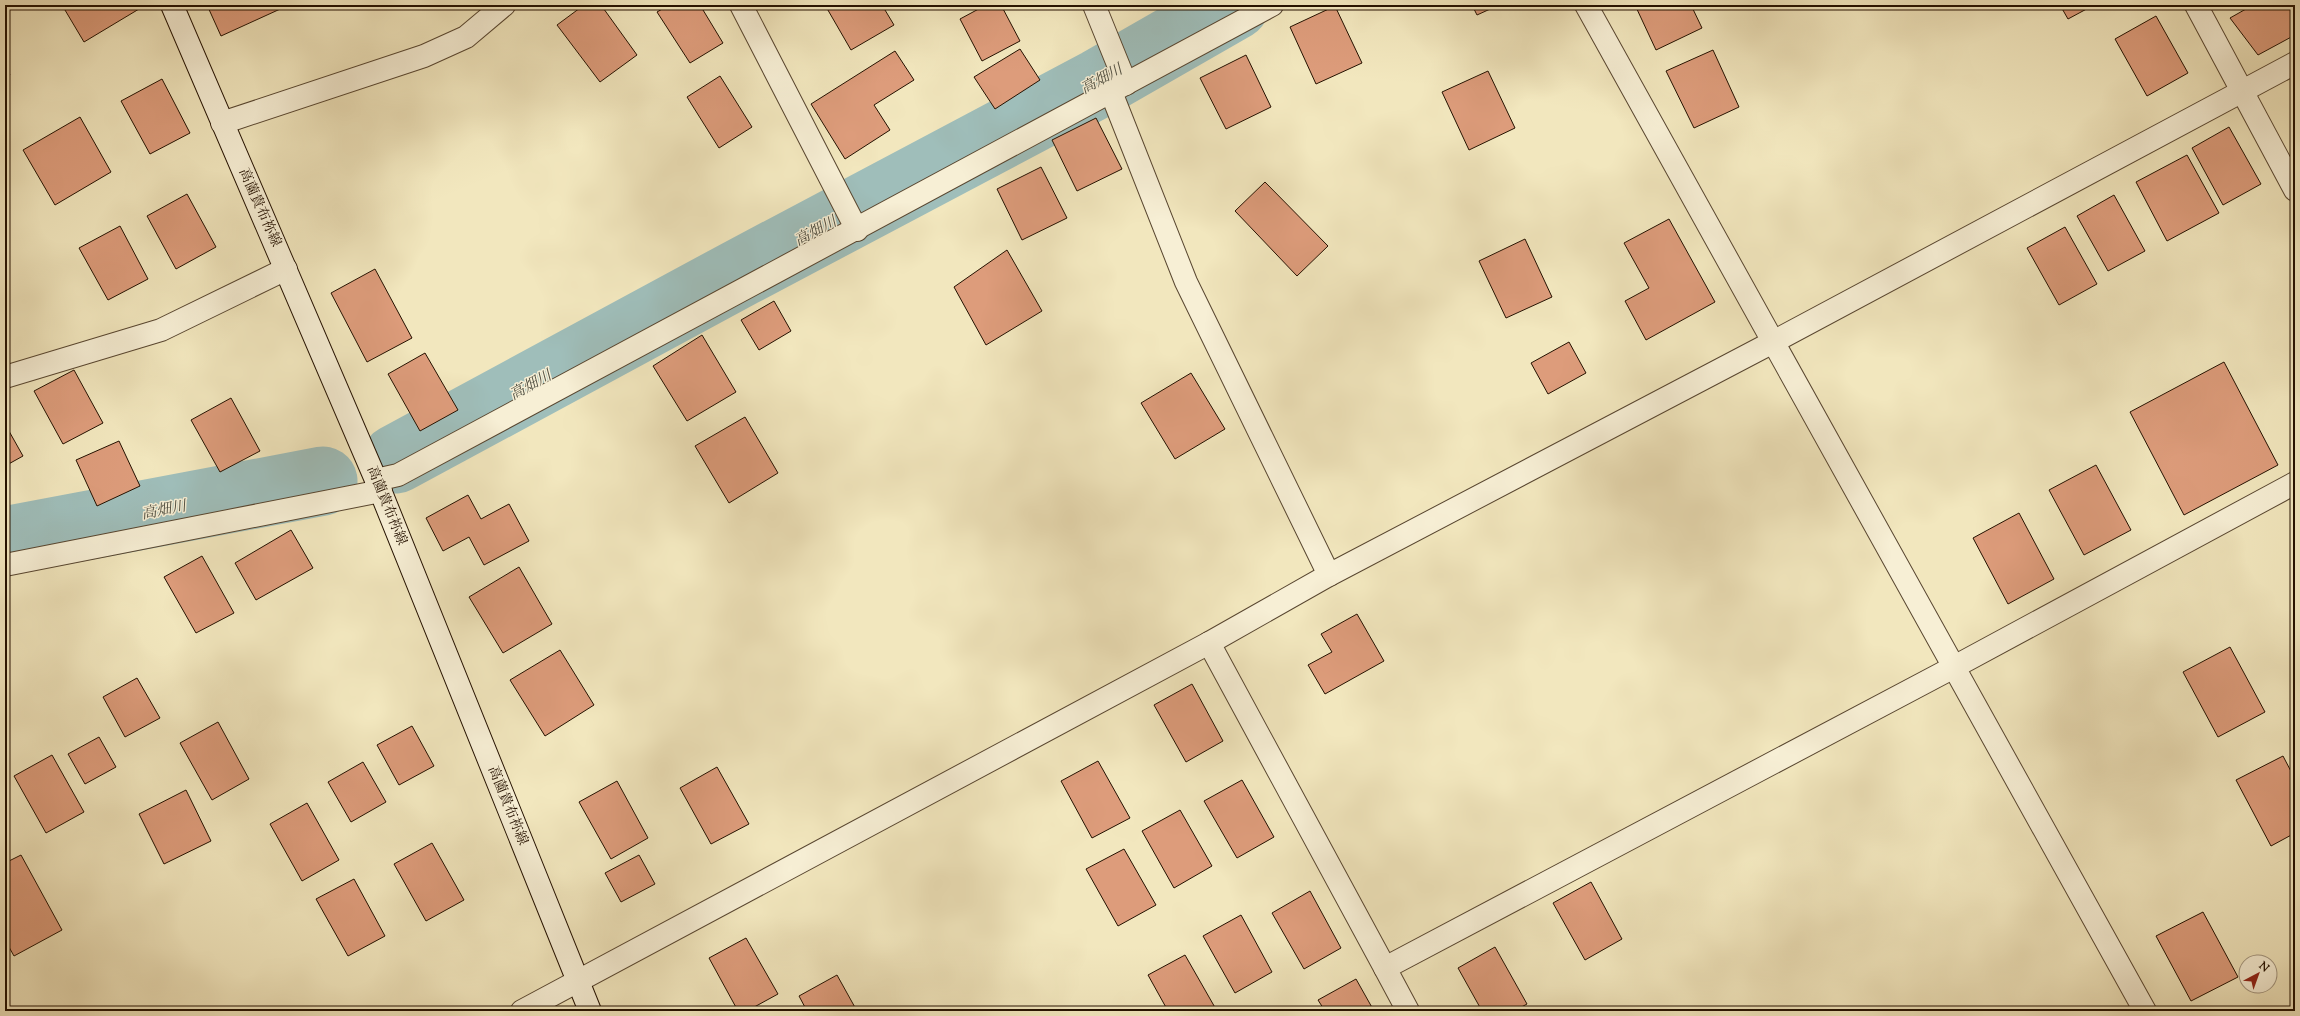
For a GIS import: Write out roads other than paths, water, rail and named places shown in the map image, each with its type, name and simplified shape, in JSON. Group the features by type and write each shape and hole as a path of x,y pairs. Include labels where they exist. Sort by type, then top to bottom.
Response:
{"street":[{"name":"高薗貴布祢線","path":"172,5 379,485 590,1011"},
{"path":"222,123 424,56 466,37 504,5"},
{"path":"741,5 851,218"},
{"path":"1094,5 1186,282 1329,575"},
{"path":"5,565 379,485 851,218 1119,78 1272,5"},
{"path":"1586,5 2145,1011"},
{"path":"2196,5 2295,190"},
{"path":"522,1011 578,982 815,852 1209,643 1329,575 1773,342 2295,63"},
{"path":"5,377 161,330 286,269"},
{"path":"1385,968 1954,667 2295,483"},
{"path":"1209,643 1408,1011"}],"waterway":[{"name":"高畑川","path":"396,459 742,272 1099,83 1235,5"},
{"name":"高畑川","path":"5,541 323,481"}]}
